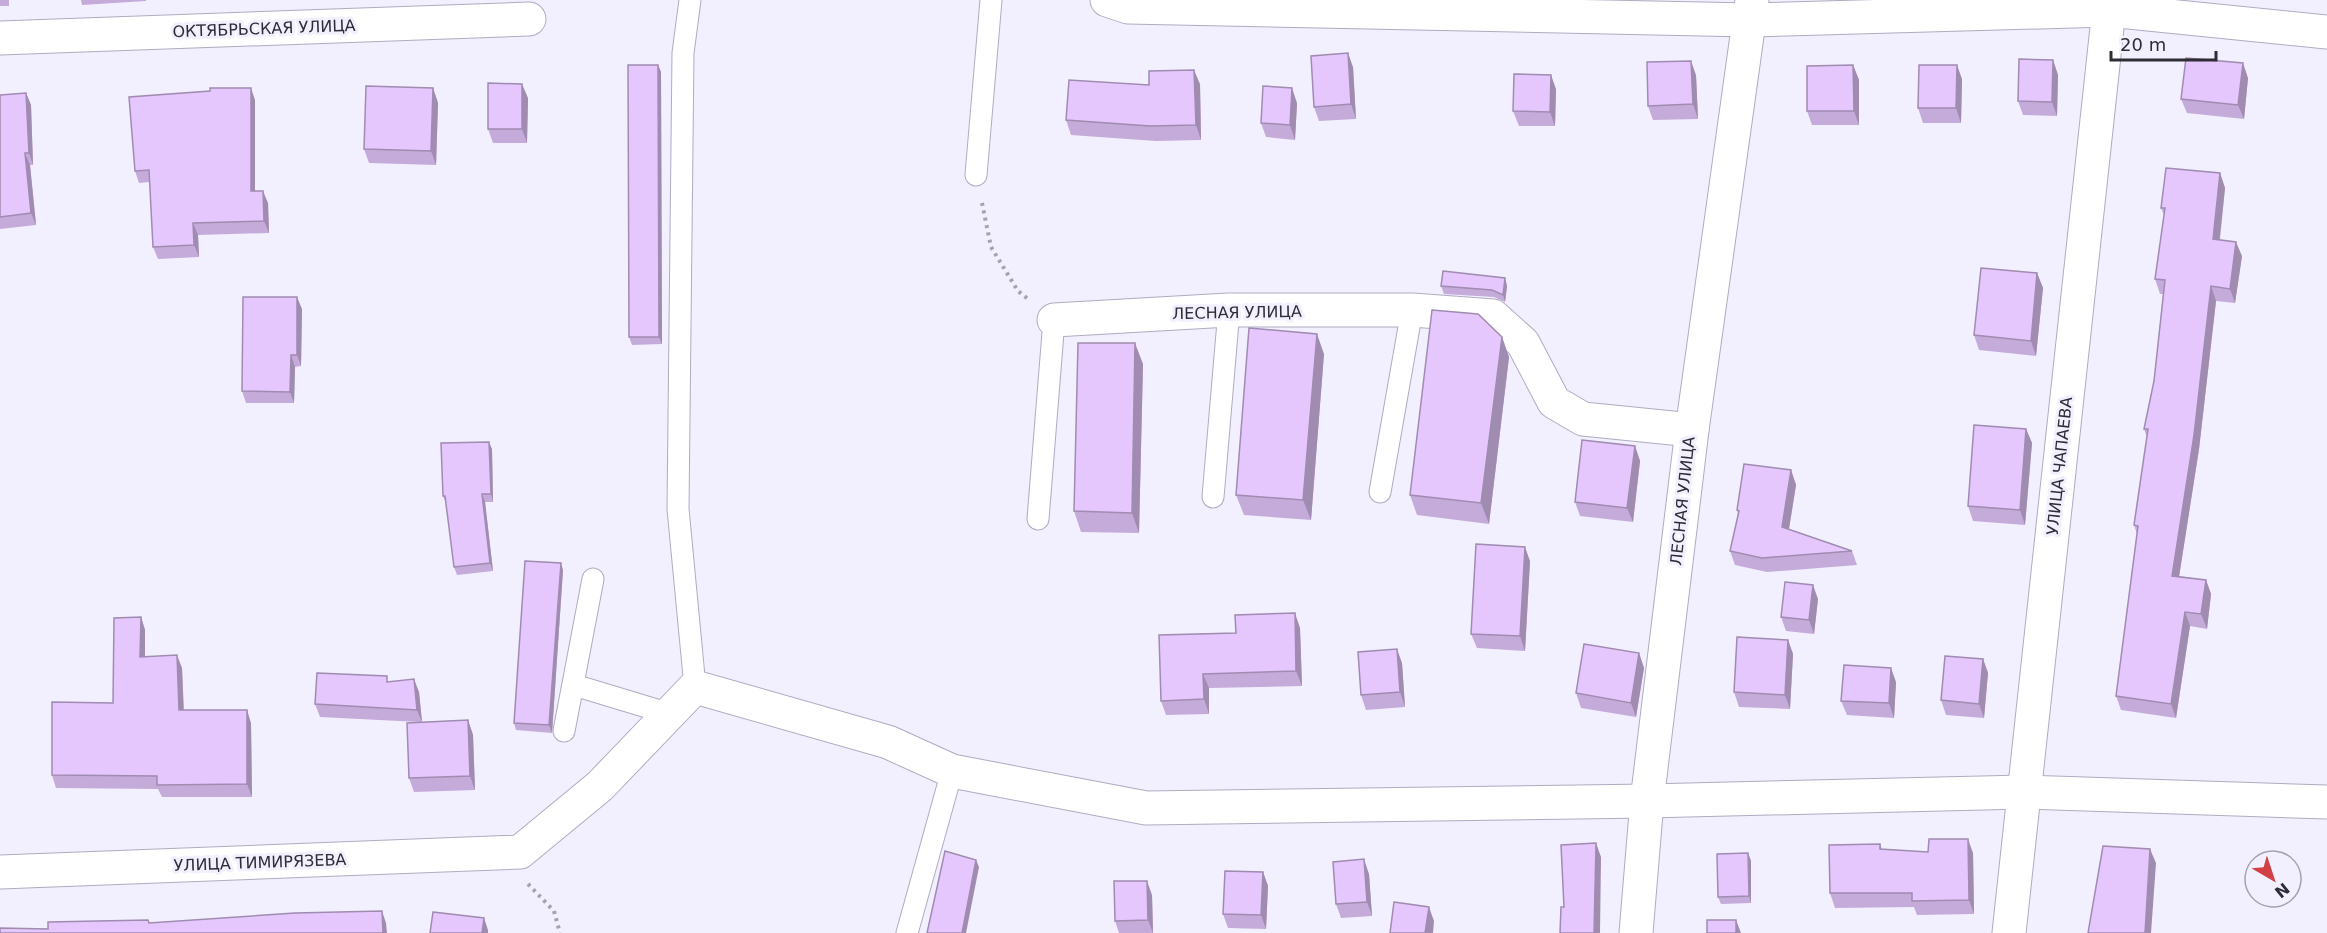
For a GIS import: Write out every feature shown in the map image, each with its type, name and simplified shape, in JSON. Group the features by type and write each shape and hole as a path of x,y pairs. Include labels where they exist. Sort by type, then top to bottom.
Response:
{"street":[{"path":"1107,0 1128,7 1751,10 2109,5 2327,32"},
{"name":"УЛИЦА ЧАПАЕВА","path":"2009,933 2109,5"},
{"path":"1692,430 1751,10"},
{"name":"ОКТЯБРЬСКАЯ УЛИЦА","path":"0,38 529,19"},
{"name":"ЛЕСНАЯ УЛИЦА","path":"1054,320 1229,310 1412,310 1493,316 1523,343 1554,402 1583,419 1692,430 1647,801 1636,933"},
{"path":"509,853 600,786 695,687 888,742 952,771 1146,808 1647,801 2024,792 2327,801"},
{"name":"УЛИЦА ТИМИРЯЗЕВА","path":"0,872 509,853"}],"lane":[{"path":"690,0 682,53 678,509 695,687"},
{"path":"976,176 991,0"},
{"path":"1213,497 1229,310"},
{"path":"1380,492 1412,310"},
{"path":"1038,519 1054,320"},
{"path":"564,732 593,579"},
{"path":"574,686 670,714"},
{"path":"907,933 952,771"}],"path":[{"path":"976,176 991,247 1018,291 1054,320"},
{"path":"509,853 554,911 560,933"}],"building":[{"path":"1348,53 1351,104 1314,107 1311,56"},
{"path":"2186,58 2243,63 2238,105 2181,99"},
{"path":"2019,59 2053,60 2052,102 2018,101"},
{"path":"1691,61 1693,104 1648,106 1647,62"},
{"path":"628,65 658,65 659,337 629,337"},
{"path":"1853,65 1854,111 1807,111 1807,66"},
{"path":"1919,65 1957,65 1956,108 1918,108"},
{"path":"1194,70 1196,125 1150,126 1066,120 1069,80 1149,85 1149,71"},
{"path":"1514,74 1551,75 1550,112 1513,111"},
{"path":"488,83 522,84 522,129 488,129"},
{"path":"366,86 433,88 431,151 364,149"},
{"path":"1263,86 1292,88 1290,125 1261,123"},
{"path":"210,88 251,88 251,191 263,191 264,221 193,223 194,245 153,247 149,170 135,171 129,97 210,91"},
{"path":"26,93 29,153 25,153 31,213 0,217 0,95"},
{"path":"2166,168 2220,173 2213,239 2236,242 2230,289 2211,286 2194,435 2172,576 2206,580 2201,614 2185,612 2171,704 2116,696 2138,526 2134,525 2148,429 2144,429 2154,381 2165,280 2155,279 2165,208 2161,208"},
{"path":"1981,268 2037,273 2031,341 1974,335"},
{"path":"1443,271 1505,278 1503,295 1492,290 1441,286"},
{"path":"243,297 297,297 297,355 291,355 290,392 242,391"},
{"path":"1432,310 1478,314 1502,337 1481,503 1410,495"},
{"path":"1249,328 1317,334 1303,500 1236,495"},
{"path":"1078,343 1135,343 1132,513 1074,511"},
{"path":"1974,425 2026,429 2020,510 1968,506"},
{"path":"1582,440 1635,446 1627,508 1575,502"},
{"path":"489,442 491,494 482,494 490,563 454,567 445,496 443,496 441,443"},
{"path":"1744,464 1791,470 1782,527 1852,551 1762,558 1730,551 1739,511 1737,510"},
{"path":"1476,544 1525,547 1520,636 1471,634"},
{"path":"525,561 561,563 549,725 514,723"},
{"path":"1785,582 1813,585 1809,620 1781,617"},
{"path":"1295,613 1296,671 1203,674 1204,699 1161,701 1159,635 1236,633 1235,615"},
{"path":"141,617 140,657 177,655 179,710 247,710 247,784 157,785 157,776 52,775 52,702 113,703 114,618"},
{"path":"1737,637 1788,640 1785,695 1734,692"},
{"path":"1584,644 1639,653 1631,703 1576,693"},
{"path":"1397,649 1400,692 1361,695 1358,652"},
{"path":"1945,656 1983,659 1979,704 1941,700"},
{"path":"1844,665 1891,668 1889,703 1841,701"},
{"path":"317,673 387,676 387,682 414,679 417,710 315,704"},
{"path":"468,720 470,776 409,778 407,723"},
{"path":"1929,839 1968,839 1969,900 1912,901 1912,893 1830,893 1829,845 1880,844 1880,849 1928,852"},
{"path":"1596,843 1594,933 1560,933 1561,907 1564,907 1561,845"},
{"path":"2103,846 2150,849 2145,933 2088,933"},
{"path":"945,851 976,860 962,933 927,933"},
{"path":"1748,853 1749,896 1718,897 1717,854"},
{"path":"1364,859 1367,902 1336,904 1333,862"},
{"path":"1225,871 1263,872 1261,915 1223,914"},
{"path":"1114,881 1147,881 1148,920 1115,921"},
{"path":"1394,902 1429,907 1425,933 1390,933"},
{"path":"382,911 383,933 0,933 0,928 48,929 48,922 148,920 149,923 295,913"},
{"path":"433,912 484,918 482,933 430,933"},
{"path":"1707,920 1736,920 1736,933 1707,933"}]}
